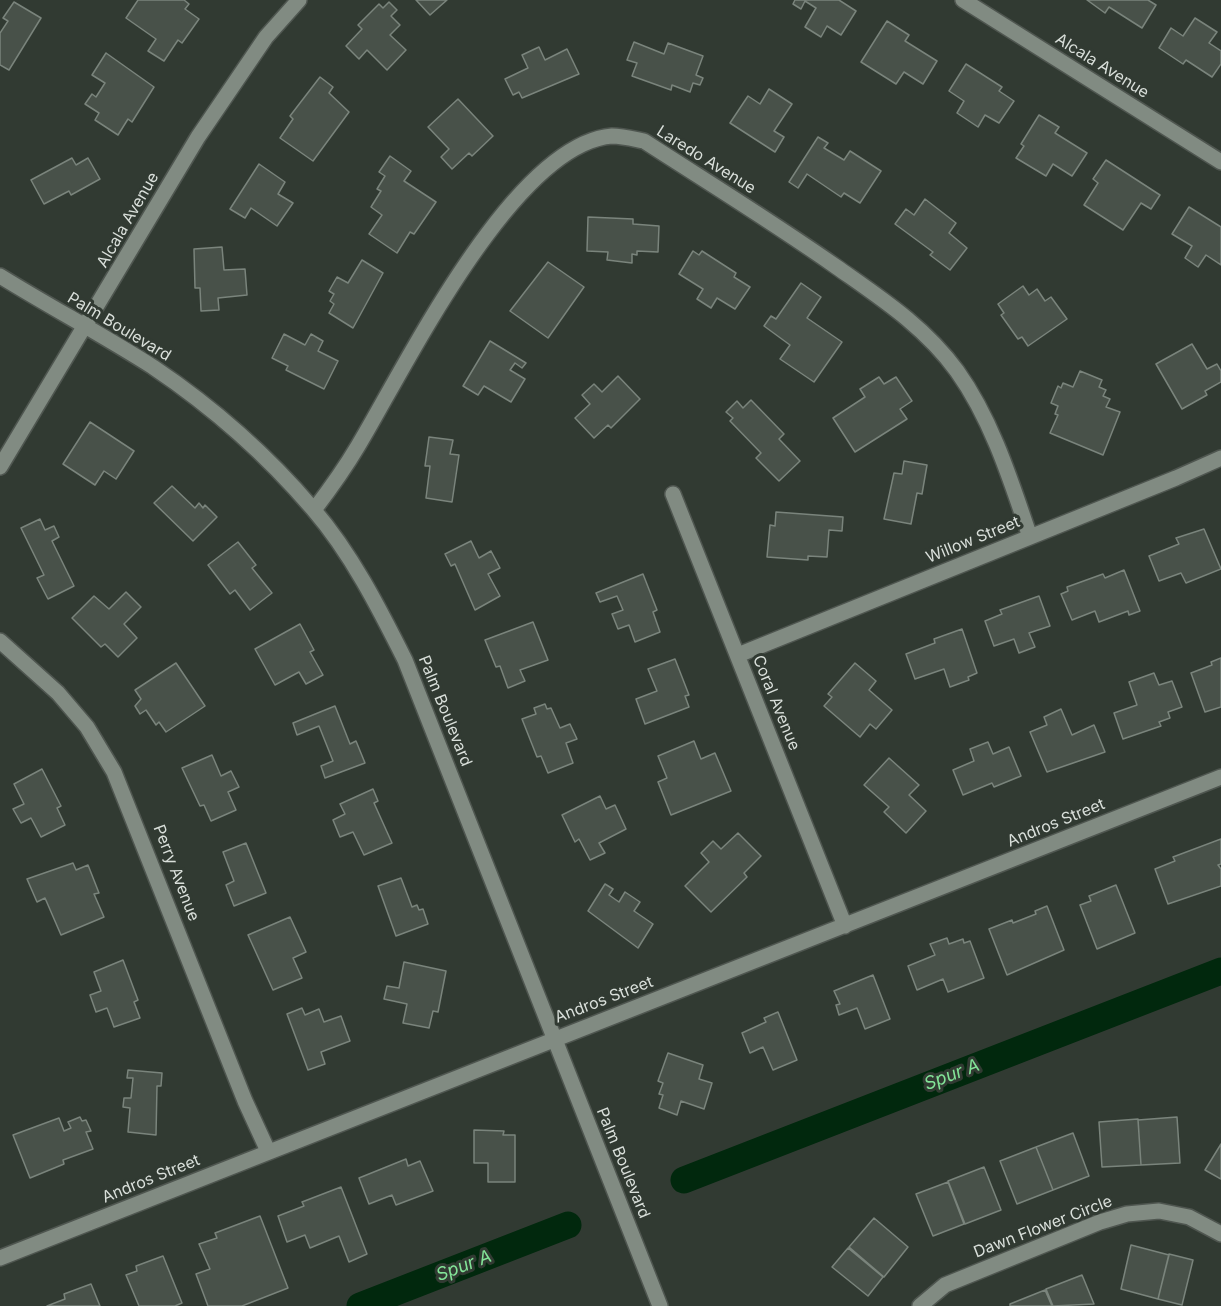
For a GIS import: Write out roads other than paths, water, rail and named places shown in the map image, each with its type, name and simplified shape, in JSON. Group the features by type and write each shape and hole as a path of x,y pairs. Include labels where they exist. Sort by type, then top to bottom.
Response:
{"street":[{"name":"Alcala Avenue","path":"0,467 198,137 266,37 299,0"},
{"name":"Alcala Avenue","path":"963,0 1221,162"},
{"name":"Laredo Avenue","path":"314,510 358,447 467,260 502,215 527,186 557,162 586,144 612,136 644,141 808,247 908,317 936,345 958,373 981,411 1030,537"},
{"name":"Palm Boulevard","path":"0,276 152,367 202,403 262,456 314,510 361,576 405,660 660,1306"},
{"name":"Willow Street","path":"738,655 1221,458"},
{"name":"Coral Avenue","path":"673,494 845,926"},
{"name":"Perry Avenue","path":"0,641 58,693 87,727 114,772 245,1101 268,1151"},
{"name":"Andros Street","path":"0,1258 1221,777"},
{"name":"Dawn Flower Circle","path":"920,1306 945,1285 1100,1221 1127,1214 1159,1211 1189,1217 1221,1234"}],"waterway":[{"name":"Spur A","path":"684,1180 1221,971"},
{"name":"Spur A","path":"360,1306 568,1225"}]}
